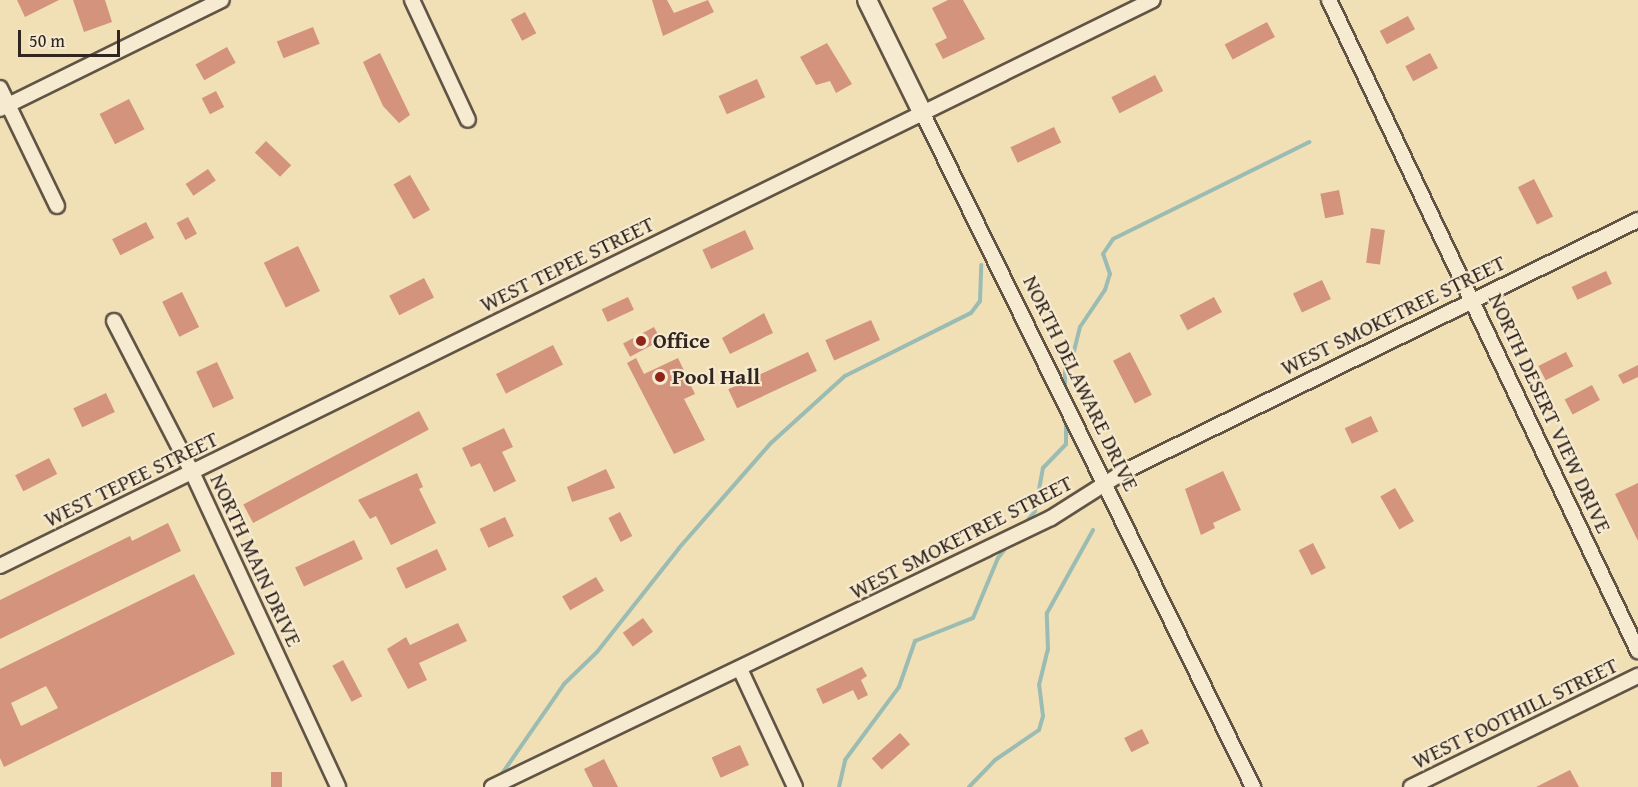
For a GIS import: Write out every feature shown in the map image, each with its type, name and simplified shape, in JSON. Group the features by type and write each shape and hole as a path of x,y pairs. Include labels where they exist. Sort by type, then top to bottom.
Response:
{"street":[{"path":"4,107 222,0"},
{"path":"412,0 468,120"},
{"name":"NORTH DELAWARE DRIVE","path":"867,0 1253,787"},
{"name":"WEST TEPEE STREET","path":"0,566 1153,0"},
{"name":"NORTH DESERT VIEW DRIVE","path":"1329,0 1474,299 1638,651"},
{"path":"0,88 4,107 57,206"},
{"name":"WEST SMOKETREE STREET","path":"492,787 1052,518 1104,485 1474,299 1638,220"},
{"name":"NORTH MAIN DRIVE","path":"114,321 192,472 338,787"},
{"path":"740,669 795,787"},
{"name":"WEST FOOTHILL STREET","path":"1412,787 1638,676"}],"building":[{"path":"17,0 59,0 25,17"},
{"path":"73,0 105,0 112,22 84,32"},
{"path":"652,0 667,0 674,13 708,0 714,12 663,36"},
{"path":"948,0 963,0 985,39 943,59 935,44 947,38 932,8"},
{"path":"525,12 536,33 522,41 511,20"},
{"path":"1408,16 1415,29 1387,44 1380,31"},
{"path":"1267,22 1275,37 1233,60 1225,45"},
{"path":"313,27 320,44 284,58 277,42"},
{"path":"827,43 852,84 836,93 830,81 816,85 800,57"},
{"path":"227,47 236,63 204,80 196,64"},
{"path":"380,53 410,115 399,123 383,106 363,62"},
{"path":"1430,53 1438,68 1413,81 1405,66"},
{"path":"1155,75 1163,91 1120,113 1111,97"},
{"path":"757,79 765,97 727,114 719,96"},
{"path":"216,91 224,107 210,114 202,98"},
{"path":"129,99 144,129 115,144 100,114"},
{"path":"1054,127 1061,142 1018,163 1010,147"},
{"path":"266,141 291,165 280,177 255,153"},
{"path":"208,169 216,181 193,196 186,184"},
{"path":"410,175 430,210 414,219 394,184"},
{"path":"1534,179 1553,216 1537,225 1518,187"},
{"path":"1339,190 1344,215 1325,218 1320,194"},
{"path":"188,217 197,234 185,240 177,223"},
{"path":"146,222 154,238 120,255 112,239"},
{"path":"1371,228 1385,230 1380,265 1366,263"},
{"path":"745,230 754,249 711,269 702,250"},
{"path":"298,246 320,291 286,308 264,263"},
{"path":"1606,271 1612,284 1577,300 1572,287"},
{"path":"424,278 434,298 399,315 389,296"},
{"path":"1322,280 1331,299 1302,313 1293,294"},
{"path":"182,292 199,327 179,337 162,302"},
{"path":"628,297 634,310 608,322 602,309"},
{"path":"1214,297 1222,312 1188,330 1180,315"},
{"path":"764,313 773,333 730,354 722,338"},
{"path":"871,320 880,340 834,360 825,340"},
{"name":"Office","path":"654,327 661,340 630,357 623,343"},
{"path":"553,345 563,365 506,394 496,374"},
{"path":"808,352 817,371 737,408 728,389"},
{"path":"1130,352 1152,395 1135,403 1113,361"},
{"path":"1566,352 1573,366 1546,380 1538,366"},
{"path":"636,358 644,374 678,358 695,394 684,399 705,440 674,454 627,363"},
{"path":"217,362 234,398 213,408 196,372"},
{"path":"1638,365 1638,377 1623,384 1618,375"},
{"path":"1592,385 1600,400 1573,415 1565,400"},
{"path":"106,393 115,412 82,427 73,408"},
{"path":"419,411 429,430 253,523 243,504"},
{"path":"1371,416 1378,431 1352,444 1345,428"},
{"path":"504,428 513,447 502,452 516,481 494,492 480,463 471,467 462,448"},
{"path":"49,458 57,474 23,491 15,475"},
{"path":"606,469 615,488 572,502 567,487"},
{"path":"1223,471 1241,510 1213,523 1215,528 1201,535 1185,489"},
{"path":"417,473 423,487 419,489 436,523 391,545 376,516 370,519 358,500"},
{"path":"1638,483 1638,541 1615,494"},
{"path":"1395,488 1414,521 1399,529 1380,496"},
{"path":"620,512 632,536 621,542 608,518"},
{"path":"505,517 514,536 488,548 480,529"},
{"path":"168,523 181,551 0,639 0,600 130,536 132,541"},
{"path":"354,540 363,559 304,587 295,567"},
{"path":"1313,543 1326,568 1311,575 1299,550"},
{"path":"437,549 447,570 406,589 396,568"},
{"path":"194,574 235,654 4,767 0,758 0,669","holes":["46,686 58,708 21,726 11,703"]},
{"path":"596,577 604,591 570,610 562,596"},
{"path":"643,618 653,632 633,646 623,633"},
{"path":"458,623 467,641 419,663 427,680 408,689 387,649 406,637 410,645"},
{"path":"343,660 362,696 352,702 332,666"},
{"path":"862,667 867,676 861,680 868,695 858,700 853,690 823,704 816,689"},
{"path":"1142,729 1149,743 1131,752 1124,738"},
{"path":"900,733 910,744 882,770 872,758"},
{"path":"740,745 749,765 721,778 712,758"},
{"path":"604,759 618,787 593,787 584,769"},
{"path":"1570,770 1579,787 1536,787"},
{"path":"271,772 282,772 282,787 271,787"}],"waterway":[{"path":"1065,392 1065,357 1074,351 1080,327 1105,290 1110,274 1103,254 1113,239 1309,142"},
{"path":"499,778 564,684 597,652 679,548 771,443 845,376 971,313 980,301 981,265"},
{"path":"1023,526 1035,511 1043,468 1066,444 1066,417"},
{"path":"969,787 995,760 1039,730 1043,716 1039,685 1048,650 1047,613 1093,530"},
{"path":"839,787 845,760 899,687 915,641 973,618 998,558 1009,544"}],"place":[{"name":"Office","path":"641,341"},
{"name":"Pool Hall","path":"660,377"}]}
